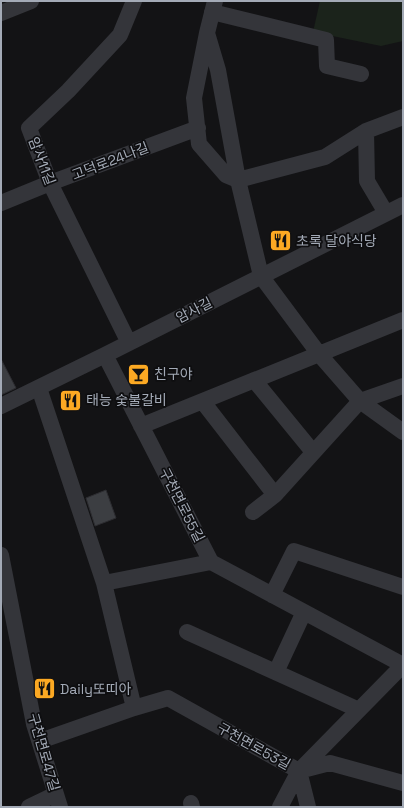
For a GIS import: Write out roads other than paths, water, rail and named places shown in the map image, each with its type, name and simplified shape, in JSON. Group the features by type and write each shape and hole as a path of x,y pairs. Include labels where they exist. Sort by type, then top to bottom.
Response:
{"street":[{"path":"1,13 31,1"},
{"name":"암사11길","path":"129,343 50,183 29,128 68,91 120,35 134,1"},
{"path":"361,74 327,66 326,40 213,6 194,98 199,144 226,175 238,180 325,157 366,131 403,117"},
{"path":"207,32 218,70 238,180 261,276 319,354 360,401 403,432"},
{"name":"고덕로24나길","path":"1,203 50,183 198,128"},
{"path":"366,131 367,181 386,213"},
{"name":"암사길","path":"1,406 403,205"},
{"path":"141,426 403,320"},
{"name":"구천면로55길","path":"105,355 211,562"},
{"path":"254,380 313,452"},
{"path":"253,512 276,495 360,401 403,386"},
{"path":"39,388 104,583 134,708"},
{"path":"203,402 276,495"},
{"path":"272,595 294,551 403,587"},
{"name":"구천면로47길","path":"1,556 3,579 34,724 58,800"},
{"path":"104,583 211,562 403,665 299,771 280,807"},
{"path":"276,672 304,612"},
{"path":"187,632 359,710"},
{"name":"구천면로53길","path":"40,742 134,708 168,698 299,771 330,763 403,783"},
{"path":"299,771 308,807"},
{"path":"29,807 58,800"}],"place":[{"name":"초록 달야식당","path":"280,241"},
{"name":"친구야","path":"138,374"},
{"name":"태능 숯불갈비","path":"70,400"},
{"name":"Daily또띠아","path":"45,689"}]}
